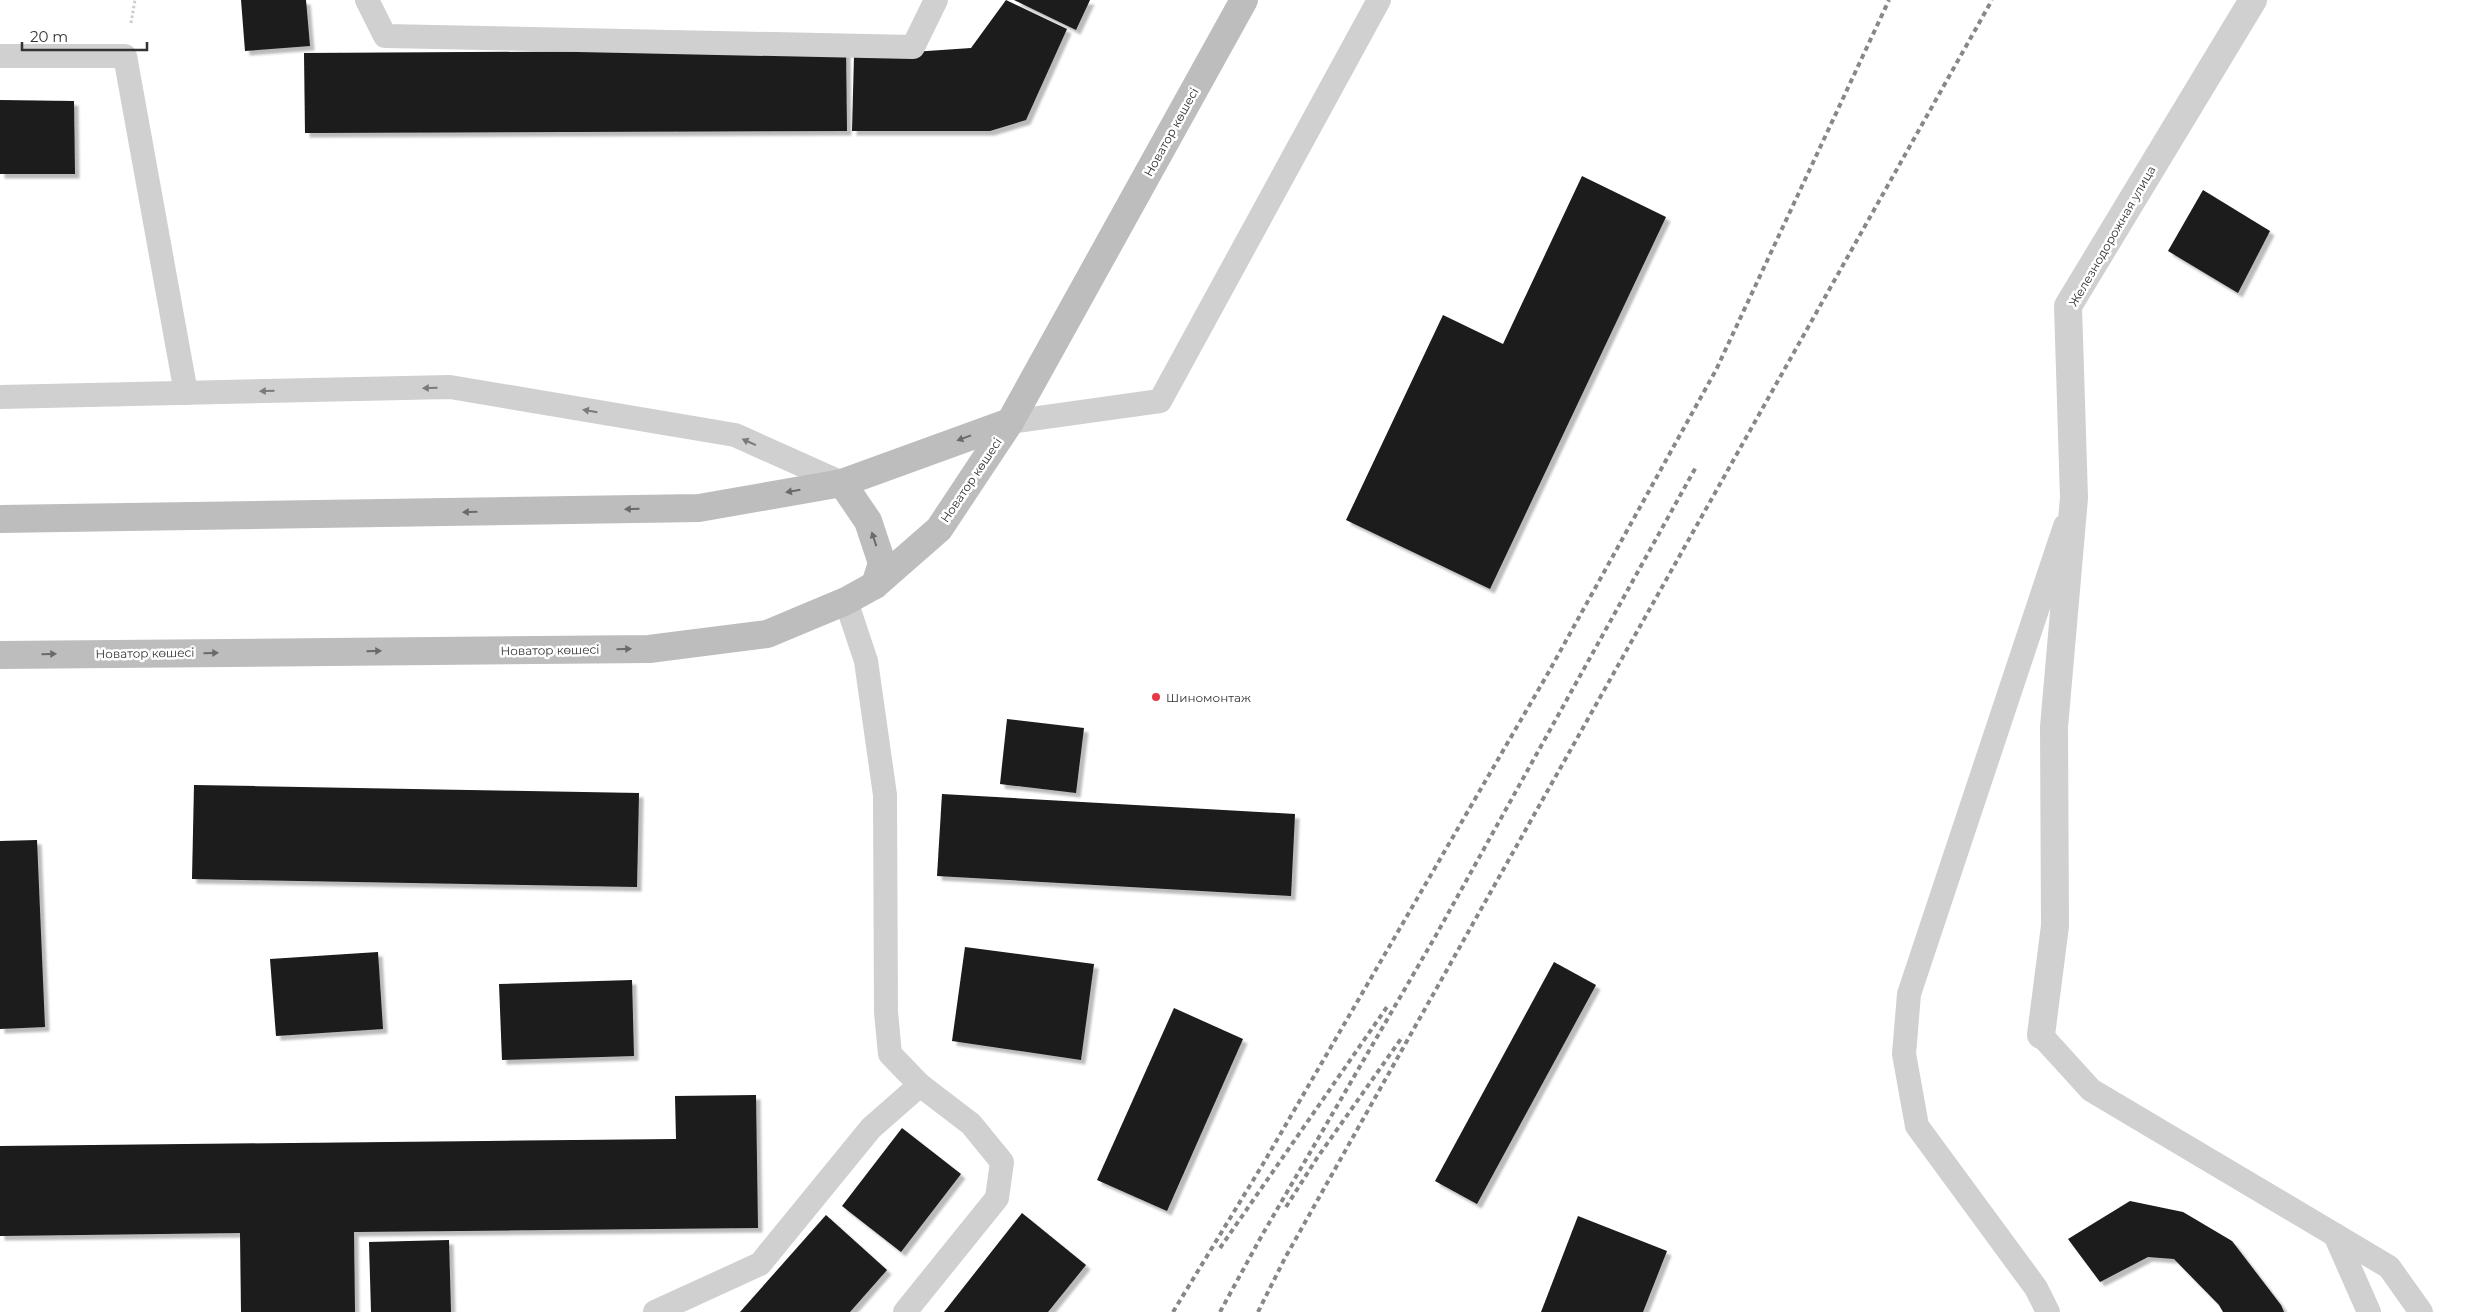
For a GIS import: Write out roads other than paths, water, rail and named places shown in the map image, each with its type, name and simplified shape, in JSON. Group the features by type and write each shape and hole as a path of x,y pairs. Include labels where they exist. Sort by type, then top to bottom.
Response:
{"main road":[{"name":"Новатор көшесі","path":"0,655 648,649 767,634 846,601 875,585 939,529 1010,422 1244,0"},
{"name":"Новатор көшесі","path":"0,519 699,508 842,483 1010,422"},
{"path":"842,483 868,521 882,563 875,585"}],"street":[{"name":"Железнодорожная улица","path":"2041,1035 2055,926 2054,728 2074,498 2068,306 2253,0"}],"lane":[{"path":"367,0 385,36 913,47 936,0"},
{"path":"1010,422 1160,401 1379,0"},
{"path":"0,56 125,56 186,393"},
{"path":"0,397 450,387 735,436 842,483"},
{"path":"2048,1312 2036,1288 1917,1126 1904,1054 1909,994 2074,498"},
{"path":"846,601 866,661 885,795 886,1003 890,1054 920,1085 971,1124 1002,1162 997,1198 906,1312"},
{"path":"2041,1035 2091,1090 2389,1267 2421,1312"},
{"path":"655,1312 760,1264 871,1128 920,1085"},
{"path":"2335,1235 2368,1312"}],"railway":[{"path":"1173,1312 1263,1164 1547,675 1716,370 1889,0"},
{"path":"1258,1312 1285,1258 1992,0"},
{"path":"1220,1312 1261,1237 1435,937 1696,467"},
{"path":"1220,1248 1389,1004"},
{"path":"1286,1207 1317,1158 1403,1036"}],"place":[{"name":"Шиномонтаж","path":"1156,697"}]}
